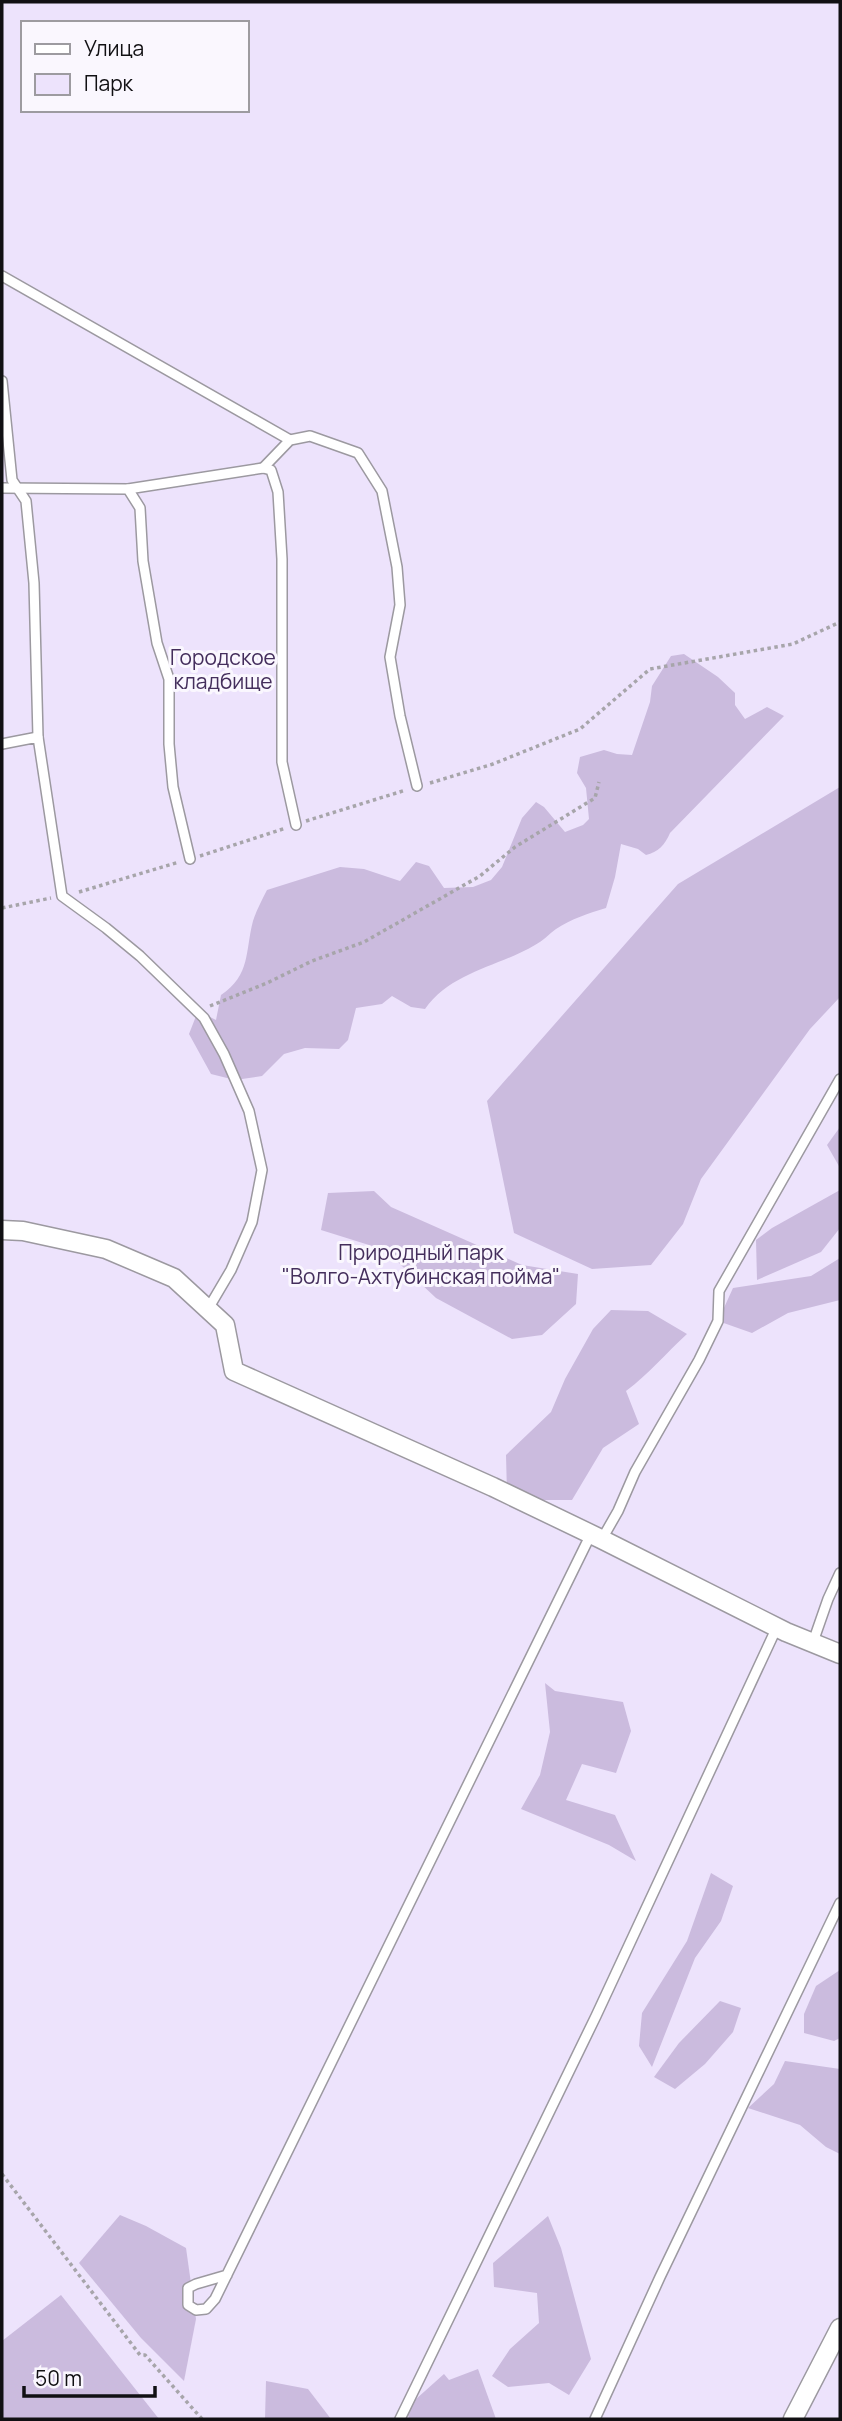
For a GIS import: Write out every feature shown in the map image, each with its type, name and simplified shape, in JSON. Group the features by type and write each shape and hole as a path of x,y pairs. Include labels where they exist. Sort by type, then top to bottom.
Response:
{"street":[{"path":"2,1230 23,1231 106,1249 174,1278 225,1325 234,1371 380,1435 597,1536 777,1627 840,1654"},
{"path":"793,2419 840,2328"}],"lane":[{"path":"2,276 290,439 310,436 358,453 382,491 397,567 400,605 390,657 400,716 417,786"},
{"path":"2,381 12,480 26,501 34,583 38,737 62,896 106,928 198,1011 224,1054 249,1111 262,1170 252,1223 232,1270 208,1310"},
{"path":"263,468 290,439"},
{"path":"2,488 128,489 263,468 271,470 278,492 282,559 282,762 296,825"},
{"path":"128,489 140,508 143,561 156,643 169,679 169,744 173,787 190,859"},
{"path":"2,744 38,737"},
{"path":"227,2275 188,2288 188,2305 196,2310 206,2309 215,2299 597,1536 618,1511 635,1472 699,1360 718,1321 719,1292 840,1079"},
{"path":"813,1642 840,1573"},
{"path":"400,2419 602,2004 777,1627"},
{"path":"595,2419 660,2277 840,1903"}],"path":[{"path":"198,1011 312,961 365,942 411,916 480,876 515,847 595,798 599,782"},
{"path":"2,2174 84,2285 140,2354 145,2354 202,2419"}],"green space":[{"name":"Природный парк \"Волго-Ахтубинская пойма\"","path":"2,2 840,2 840,2419 2,2419"},
{"path":"684,654 718,677 735,693 735,705 745,719 767,707 784,716 670,833 658,850 646,855 638,849 621,844 606,908 568,922 521,953 461,978 448,986 425,1009 411,1007 392,996 382,1004 356,1008 348,1040 339,1049 305,1048 284,1054 262,1076 235,1080 211,1074 189,1034 198,1011 216,1020 221,995 238,979 242,971 253,921 267,890 340,867 364,869 400,881 416,862 429,866 444,888 473,887 491,880 502,867 522,818 536,802 544,807 565,832 583,825 589,819 586,788 577,773 580,757 604,750 632,755 650,702 652,686 671,656"},
{"path":"840,787 840,997 810,1029 701,1179 683,1224 651,1265 592,1269 514,1233 487,1101 678,884"},
{"path":"840,1127 840,1168 827,1145"},
{"path":"840,1190 840,1228 821,1252 757,1280 756,1240 772,1228"},
{"path":"374,1191 391,1207 522,1265 578,1274 576,1304 542,1335 512,1339 436,1298 385,1250 321,1230 328,1193"},
{"path":"840,1258 840,1300 788,1313 752,1333 718,1321 733,1288 811,1276"},
{"path":"611,1310 648,1311 687,1334 626,1391 639,1424 603,1448 572,1500 543,1500 507,1494 506,1455 551,1412 565,1379 593,1329"},
{"path":"545,1683 555,1691 623,1702 631,1731 616,1773 582,1764 566,1800 615,1815 636,1861 609,1845 521,1809 540,1775 550,1732"},
{"path":"711,1873 733,1886 721,1921 695,1958 652,2067 639,2046 642,2013 687,1941"},
{"path":"840,1970 840,2038 834,2041 804,2033 804,2014 816,1986"},
{"path":"720,2001 741,2008 733,2032 705,2064 675,2089 654,2077 679,2043"},
{"path":"785,2061 840,2069 840,2154 826,2147 800,2125 748,2108 774,2084"},
{"path":"120,2215 186,2248 196,2319 184,2381 141,2338 79,2263"},
{"path":"548,2216 561,2248 591,2359 569,2395 549,2383 508,2387 492,2376 510,2349 539,2323 537,2293 494,2287 493,2263"},
{"path":"61,2295 159,2419 2,2419 2,2341"},
{"path":"478,2369 496,2419 409,2419 406,2408 444,2374 449,2380"},
{"path":"266,2381 308,2389 331,2419 265,2419"}],"park label":[{"name":"Городское кладбище","path":"223,670"}]}
